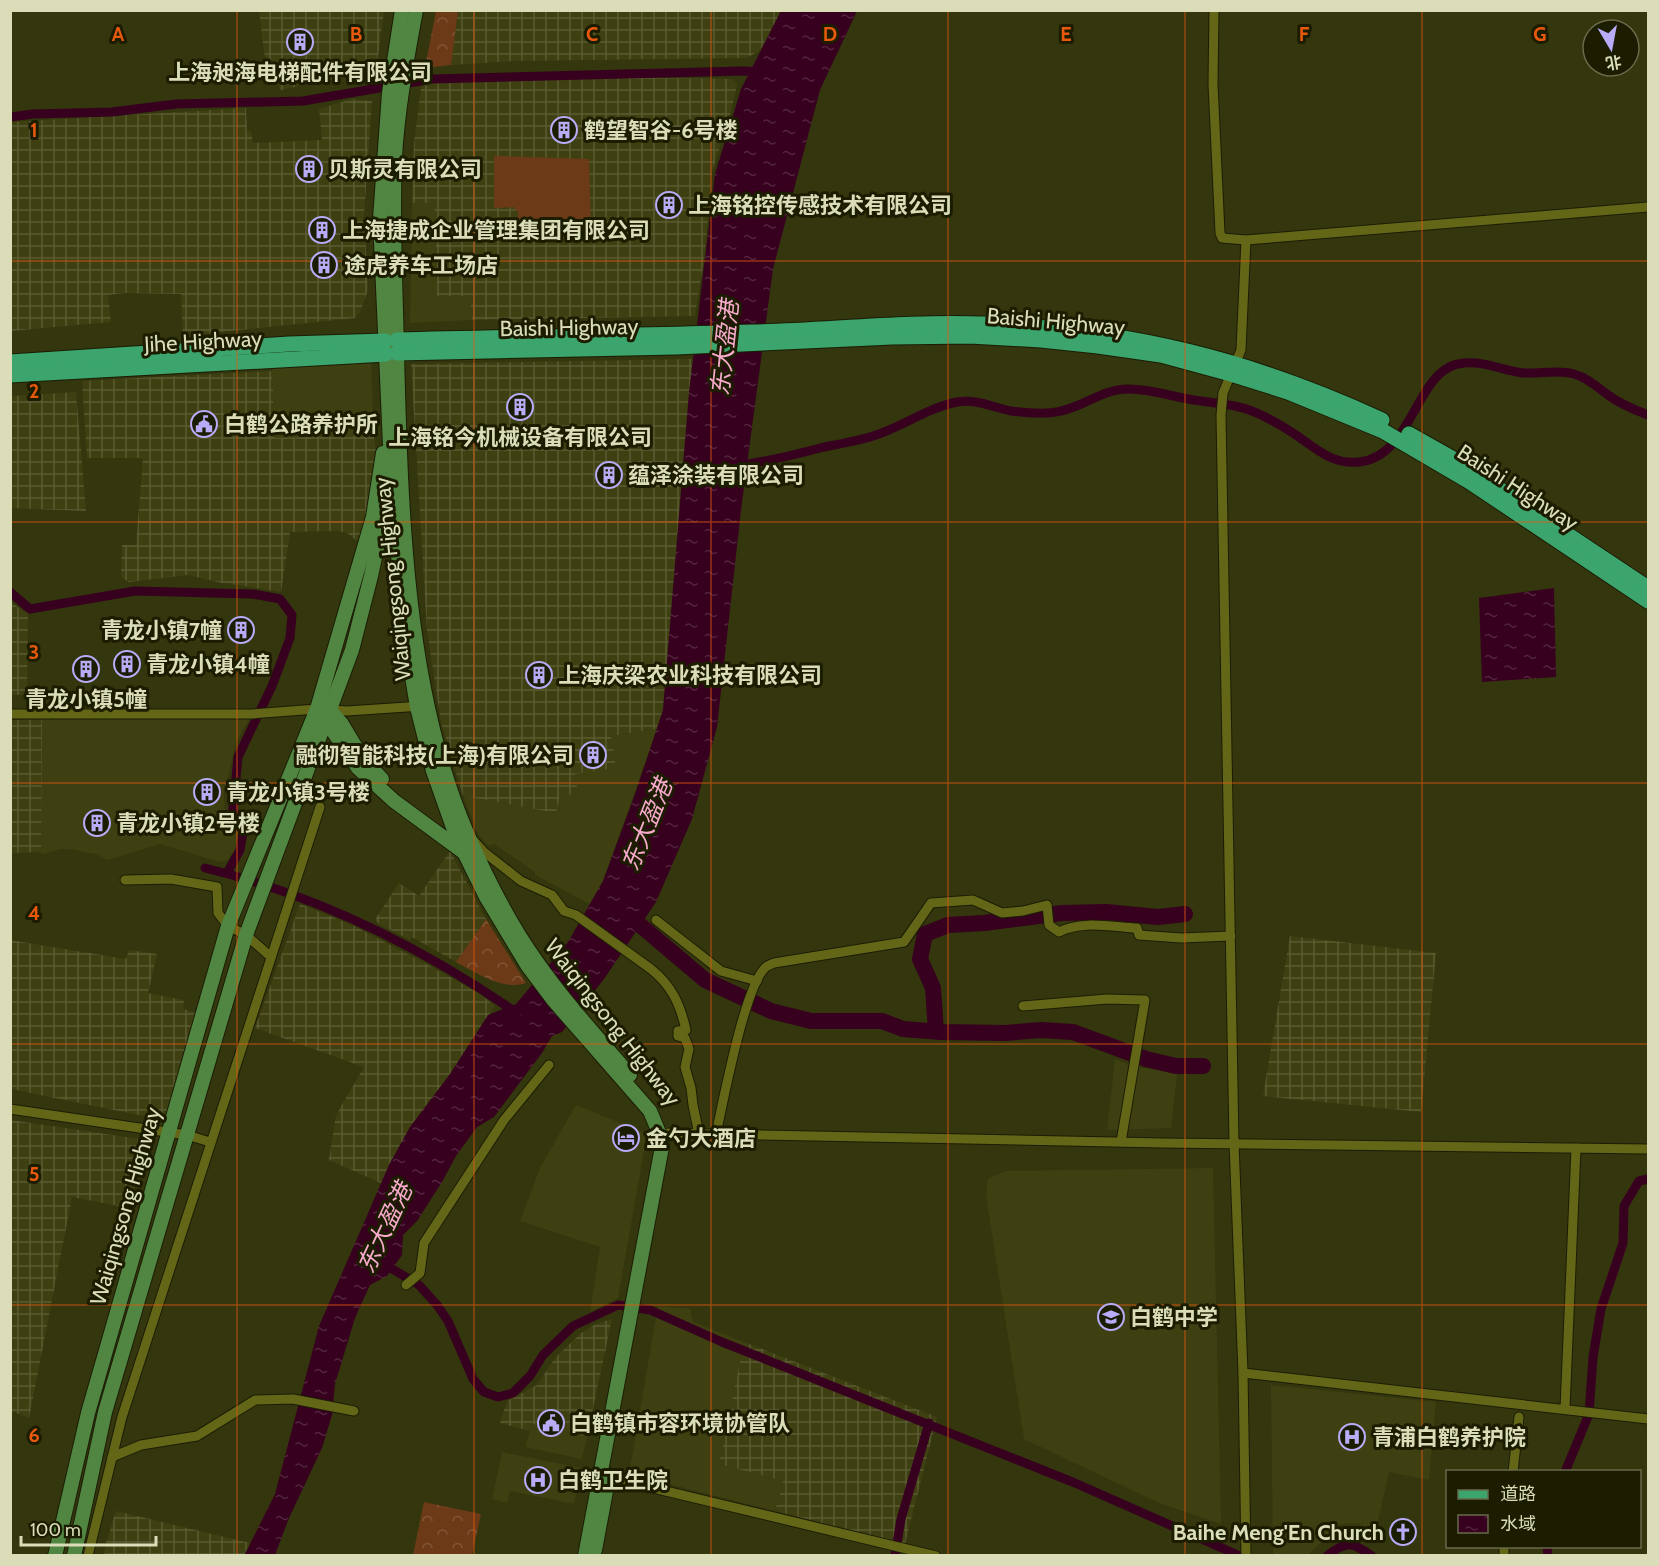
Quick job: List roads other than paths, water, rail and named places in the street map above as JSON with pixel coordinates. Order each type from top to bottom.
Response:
[{"type":"main road","name":"Waiqingsong Highway","points":[[55,1556],[88,1413],[228,926],[255,857],[325,714],[352,650],[384,519],[391,475],[393,423],[391,347],[380,219],[401,58],[402,10]]},
{"type":"main road","name":"Waiqingsong Highway","points":[[401,58],[416,10]]},
{"type":"main road","name":"Baishi Highway","points":[[391,347],[676,341],[982,324],[1046,327],[1108,334],[1338,400],[1535,512],[1648,588]]},
{"type":"main road","name":"Jihe Highway","points":[[10,362],[289,344],[391,347]]},
{"type":"main road","name":"Jihe Highway","points":[[10,375],[391,347]]},
{"type":"main road","name":"Waiqingsong Highway","points":[[393,423],[422,706]]},
{"type":"main road","name":"Waiqingsong Highway","points":[[74,1556],[105,1412],[246,935],[325,714],[373,517],[393,423]]},
{"type":"main road","name":"Baishi Highway","points":[[1419,445],[1470,482],[1648,601]]},
{"type":"main road","name":"Waiqingsong Highway","points":[[391,475],[406,640],[422,706],[433,771],[470,852],[486,897],[531,963],[586,1032],[657,1106],[670,1161],[637,1308],[604,1477],[585,1556]]},
{"type":"main road","points":[[325,714],[342,724],[363,759],[392,791],[462,835]]},
{"type":"main road","points":[[325,714],[358,768],[394,801],[470,852]]},
{"type":"main road","name":"Waiqingsong Highway","points":[[594,1556],[604,1477]]},
{"type":"street","points":[[1214,10],[1213,84],[1222,238],[1246,240],[1648,207]]},
{"type":"street","points":[[1246,240],[1241,350],[1223,393],[1221,415],[1234,1143],[1243,1373],[1246,1556]]},
{"type":"street","points":[[10,714],[325,714],[422,706]]},
{"type":"street","points":[[88,1556],[122,1417],[320,807]]},
{"type":"street","points":[[462,835],[514,875],[552,895],[564,911],[576,915],[663,979],[673,992],[680,1007],[686,1030],[677,1033],[678,1036],[685,1038],[689,1049],[685,1067],[692,1088],[699,1134]]},
{"type":"street","points":[[124,880],[171,879],[217,887],[218,913],[228,926],[246,935],[271,957]]},
{"type":"street","points":[[716,1134],[739,1032],[746,1011],[755,986],[765,968],[774,963],[904,942],[932,903],[973,900],[1002,913],[1047,905],[1049,925],[1059,932],[1069,926],[1126,927],[1137,928],[1139,935],[1153,938],[1231,936]]},
{"type":"street","points":[[656,920],[721,971],[755,986]]},
{"type":"street","points":[[1023,1006],[1107,999],[1145,1000],[1121,1142]]},
{"type":"street","points":[[406,1286],[420,1273],[424,1243],[504,1120],[549,1065]]},
{"type":"street","points":[[10,1109],[187,1135],[210,1142]]},
{"type":"street","points":[[665,1134],[1648,1149]]},
{"type":"street","points":[[1567,1409],[1576,1148]]},
{"type":"street","points":[[1243,1373],[1648,1419]]},
{"type":"street","points":[[114,1452],[197,1436],[255,1400],[293,1399],[354,1411]]},
{"type":"street","points":[[1513,1470],[1519,1417]]},
{"type":"street","points":[[604,1477],[936,1556]]},
{"type":"water","name":"东大盈港","points":[[781,11],[857,11],[820,90],[773,269],[741,510],[717,727],[692,819],[656,902],[604,979],[562,1032],[552,1036],[494,1117],[477,1127],[456,1156],[417,1221],[403,1235],[402,1255],[387,1276],[370,1285],[355,1318],[335,1384],[332,1415],[322,1448],[289,1518],[275,1555],[244,1556],[275,1494],[319,1326],[389,1165],[410,1127],[450,1074],[488,1015],[516,1004],[568,942],[603,881],[635,794],[663,710],[689,392],[715,174],[741,89]]},
{"type":"water","points":[[1554,588],[1556,677],[1482,682],[1479,598]]},
{"type":"waterway","points":[[10,117],[33,114],[112,112],[176,104],[303,101],[432,79],[760,72]]},
{"type":"waterway","points":[[735,466],[867,438],[957,402],[978,402],[1017,412],[1049,413],[1070,409],[1110,392],[1128,389],[1245,408],[1275,422],[1325,455],[1341,461],[1359,462],[1378,456],[1392,444],[1435,379],[1448,368],[1464,363],[1479,363],[1524,373],[1574,374],[1588,380],[1617,401],[1648,415]]},
{"type":"waterway","points":[[10,592],[30,609],[135,591],[253,594],[280,599],[292,615],[290,638],[272,686],[238,757],[233,809],[243,832],[240,850],[227,873]]},
{"type":"waterway","points":[[205,868],[287,893],[367,926],[444,967],[517,1013]]},
{"type":"waterway","points":[[936,1031],[933,988],[920,959],[925,934],[948,925],[1062,913],[1106,912],[1158,917],[1185,914]]},
{"type":"waterway","points":[[640,925],[705,980],[771,1011],[811,1021],[882,1021],[903,1029],[941,1032],[1005,1033],[1041,1030],[1073,1032],[1146,1059],[1176,1066],[1203,1066]]},
{"type":"waterway","points":[[1566,1470],[1589,1414],[1593,1357],[1601,1309],[1623,1243],[1624,1206],[1639,1181],[1648,1179]]},
{"type":"waterway","name":"东大盈港","points":[[384,1264],[419,1285],[437,1305],[448,1321],[473,1379],[484,1392],[498,1397],[513,1393],[530,1376],[543,1355],[573,1326],[618,1305],[650,1310],[722,1342],[1075,1483],[1240,1556]]},
{"type":"waterway","points":[[895,1556],[901,1519],[929,1423]]},
{"type":"waterway","points":[[1327,1556],[1345,1545],[1360,1548],[1372,1556]]},
{"type":"waterway","points":[[1547,1548],[1548,1556]]},
{"type":"place","name":"上海昶海电梯配件有限公司","points":[[300,42]]},
{"type":"place","name":"鹤望智谷-6号楼","points":[[564,130]]},
{"type":"place","name":"贝斯灵有限公司","points":[[309,169]]},
{"type":"place","name":"上海铭控传感技术有限公司","points":[[669,205]]},
{"type":"place","name":"上海捷成企业管理集团有限公司","points":[[322,230]]},
{"type":"place","name":"途虎养车工场店","points":[[324,265]]},
{"type":"place","name":"上海铭今机械设备有限公司","points":[[520,407]]},
{"type":"place","name":"白鹤公路养护所","points":[[204,424]]},
{"type":"place","name":"蕴泽涂装有限公司","points":[[609,475]]},
{"type":"place","name":"青龙小镇7幢","points":[[241,630]]},
{"type":"place","name":"青龙小镇4幢","points":[[127,664]]},
{"type":"place","name":"青龙小镇5幢","points":[[86,669]]},
{"type":"place","name":"上海庆梁农业科技有限公司","points":[[539,675]]},
{"type":"place","name":"融彻智能科技(上海)有限公司","points":[[593,755]]},
{"type":"place","name":"青龙小镇3号楼","points":[[207,792]]},
{"type":"place","name":"青龙小镇2号楼","points":[[97,823]]},
{"type":"place","name":"金勺大酒店","points":[[626,1138]]},
{"type":"place","name":"白鹤中学","points":[[1111,1317]]},
{"type":"place","name":"白鹤镇市容环境协管队","points":[[551,1423]]},
{"type":"place","name":"青浦白鹤养护院","points":[[1352,1437]]},
{"type":"place","name":"白鹤卫生院","points":[[538,1480]]},
{"type":"place","name":"Baihe Meng'En Church","points":[[1403,1532]]}]
